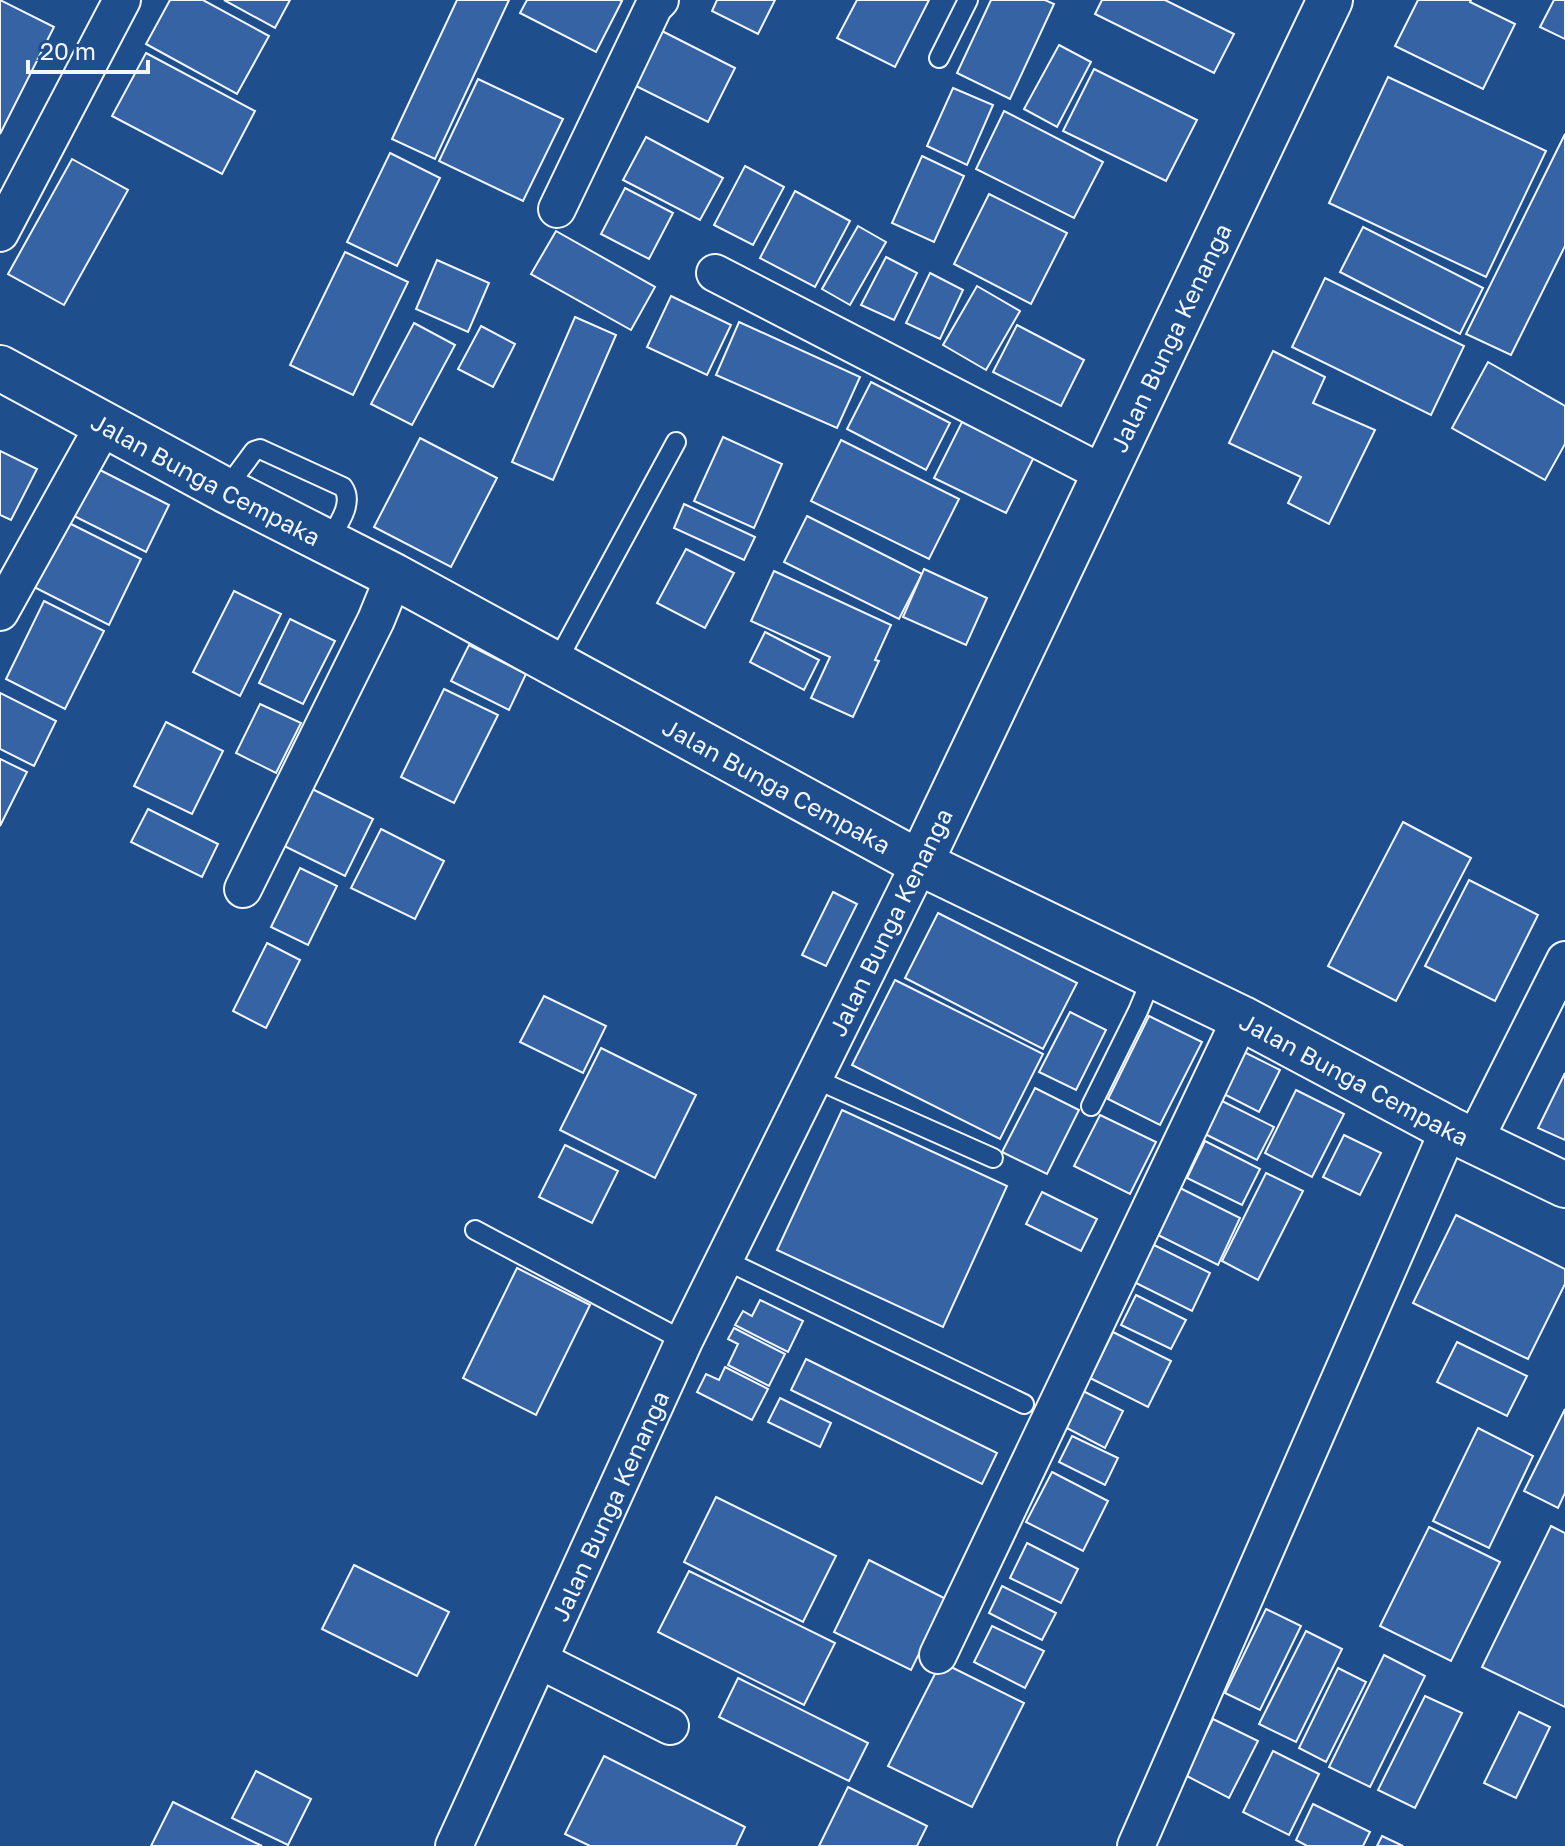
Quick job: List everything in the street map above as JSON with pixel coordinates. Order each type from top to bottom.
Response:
[{"type":"street","points":[[0,233],[122,0]]},
{"type":"street","points":[[557,209],[654,6],[660,0]]},
{"type":"street","name":"Jalan Bunga Kenanga","points":[[454,1846],[684,1341],[920,863],[1330,0]]},
{"type":"street","points":[[715,273],[1104,474]]},
{"type":"street","name":"Jalan Bunga Cempaka","points":[[0,368],[225,490],[394,576],[920,863],[1241,1018],[1461,1135],[1565,1185]]},
{"type":"street","points":[[0,612],[104,425]]},
{"type":"street","points":[[243,889],[376,620],[394,576]]},
{"type":"street","points":[[1136,1846],[1461,1135],[1565,960]]},
{"type":"street","points":[[938,1655],[1241,1018]]},
{"type":"street","points":[[539,1660],[670,1726]]},
{"type":"lane","points":[[939,58],[968,0]]},
{"type":"lane","points":[[555,665],[676,442]]},
{"type":"lane","points":[[225,490],[254,451],[260,449],[343,487],[348,494],[348,502],[327,543]]},
{"type":"lane","points":[[1091,1106],[1153,975]]},
{"type":"lane","points":[[813,1078],[993,1158]]},
{"type":"lane","points":[[475,1230],[684,1341]]},
{"type":"lane","points":[[723,1259],[1024,1404]]},
{"type":"building","points":[[0,0],[54,27],[0,134]]},
{"type":"building","points":[[170,0],[203,0],[269,36],[237,94],[146,44]]},
{"type":"building","points":[[224,0],[290,0],[275,28]]},
{"type":"building","points":[[457,0],[509,0],[435,159],[392,139]]},
{"type":"building","points":[[527,0],[622,1],[596,52],[520,13]]},
{"type":"building","points":[[717,0],[775,0],[758,34],[712,11]]},
{"type":"building","points":[[857,0],[929,0],[895,67],[837,38]]},
{"type":"building","points":[[991,0],[1045,0],[1054,4],[1010,99],[957,73]]},
{"type":"building","points":[[1102,0],[1165,0],[1234,34],[1214,73],[1095,14]]},
{"type":"building","points":[[1418,0],[1471,0],[1515,24],[1483,89],[1395,46]]},
{"type":"building","points":[[1554,0],[1565,0],[1565,39],[1540,27]]},
{"type":"building","points":[[660,30],[735,68],[708,122],[632,84]]},
{"type":"building","points":[[1059,45],[1091,62],[1057,127],[1024,109]]},
{"type":"building","points":[[146,53],[255,111],[222,174],[112,116]]},
{"type":"building","points":[[1094,69],[1197,120],[1166,181],[1063,131]]},
{"type":"building","points":[[1388,77],[1546,151],[1486,277],[1329,203]]},
{"type":"building","points":[[478,79],[563,119],[523,201],[439,161]]},
{"type":"building","points":[[953,88],[993,105],[967,165],[927,146]]},
{"type":"building","points":[[1004,111],[1103,162],[1074,218],[976,169]]},
{"type":"building","points":[[1565,134],[1565,246],[1511,355],[1466,334]]},
{"type":"building","points":[[646,137],[723,178],[700,220],[623,180]]},
{"type":"building","points":[[390,153],[440,178],[397,266],[347,242]]},
{"type":"building","points":[[922,156],[964,176],[934,242],[892,223]]},
{"type":"building","points":[[72,159],[128,190],[64,305],[8,274]]},
{"type":"building","points":[[745,166],[784,187],[753,245],[714,225]]},
{"type":"building","points":[[625,188],[673,213],[649,259],[601,234]]},
{"type":"building","points":[[795,191],[850,221],[815,287],[760,258]]},
{"type":"building","points":[[989,194],[1067,233],[1031,304],[954,264]]},
{"type":"building","points":[[858,226],[886,242],[850,305],[822,289]]},
{"type":"building","points":[[1363,227],[1483,288],[1460,334],[1340,272]]},
{"type":"building","points":[[556,231],[655,287],[631,330],[531,274]]},
{"type":"building","points":[[345,252],[408,282],[353,395],[290,365]]},
{"type":"building","points":[[886,257],[917,273],[894,320],[861,305]]},
{"type":"building","points":[[437,260],[489,283],[468,332],[416,309]]},
{"type":"building","points":[[930,273],[963,290],[940,339],[906,323]]},
{"type":"building","points":[[1325,278],[1464,346],[1431,415],[1292,347]]},
{"type":"building","points":[[977,286],[1020,311],[986,370],[943,345]]},
{"type":"building","points":[[671,296],[731,325],[707,375],[647,347]]},
{"type":"building","points":[[575,317],[616,335],[553,480],[512,462]]},
{"type":"building","points":[[739,322],[860,377],[837,428],[716,375]]},
{"type":"building","points":[[414,323],[455,345],[412,425],[371,404]]},
{"type":"building","points":[[1017,325],[1084,360],[1061,406],[993,372]]},
{"type":"building","points":[[481,326],[515,344],[493,387],[458,369]]},
{"type":"building","points":[[1273,351],[1325,377],[1313,403],[1375,430],[1329,524],[1288,503],[1301,477],[1229,443]]},
{"type":"building","points":[[1488,362],[1565,406],[1565,444],[1545,480],[1452,428]]},
{"type":"building","points":[[871,382],[950,423],[926,470],[847,429]]},
{"type":"building","points":[[962,422],[1034,457],[1006,513],[934,478]]},
{"type":"building","points":[[723,437],[782,464],[754,528],[694,501]]},
{"type":"building","points":[[420,438],[497,478],[451,567],[374,527]]},
{"type":"building","points":[[841,440],[959,499],[929,559],[811,501]]},
{"type":"building","points":[[0,451],[37,469],[11,520],[0,515]]},
{"type":"building","points":[[98,469],[169,505],[146,552],[74,516]]},
{"type":"building","points":[[684,504],[755,537],[744,560],[674,528]]},
{"type":"building","points":[[807,516],[922,574],[899,619],[784,562]]},
{"type":"building","points":[[63,520],[141,559],[109,625],[30,585]]},
{"type":"building","points":[[686,549],[734,573],[705,628],[657,603]]},
{"type":"building","points":[[924,569],[987,598],[966,645],[903,617]]},
{"type":"building","points":[[774,571],[891,625],[875,660],[879,661],[853,717],[811,698],[830,657],[751,621]]},
{"type":"building","points":[[234,591],[281,614],[240,696],[193,672]]},
{"type":"building","points":[[44,601],[104,631],[65,709],[6,679]]},
{"type":"building","points":[[290,619],[335,641],[303,704],[259,683]]},
{"type":"building","points":[[765,632],[819,660],[804,690],[750,662]]},
{"type":"building","points":[[469,645],[526,674],[509,710],[451,681]]},
{"type":"building","points":[[444,689],[498,715],[454,803],[401,777]]},
{"type":"building","points":[[0,693],[56,721],[34,766],[0,749]]},
{"type":"building","points":[[260,704],[301,723],[276,773],[236,753]]},
{"type":"building","points":[[166,722],[223,751],[192,814],[134,786]]},
{"type":"building","points":[[0,759],[27,772],[0,826]]},
{"type":"building","points":[[296,781],[373,819],[345,876],[268,838]]},
{"type":"building","points":[[148,809],[218,844],[202,877],[131,842]]},
{"type":"building","points":[[1403,822],[1471,858],[1396,1001],[1328,966]]},
{"type":"building","points":[[381,829],[444,861],[415,919],[351,888]]},
{"type":"building","points":[[300,868],[337,886],[308,945],[271,927]]},
{"type":"building","points":[[1469,880],[1538,915],[1495,1001],[1425,966]]},
{"type":"building","points":[[833,892],[857,904],[826,966],[802,955]]},
{"type":"building","points":[[938,913],[1077,983],[1043,1049],[905,978]]},
{"type":"building","points":[[267,943],[300,960],[266,1028],[233,1011]]},
{"type":"building","points":[[895,980],[1043,1054],[1000,1139],[852,1065]]},
{"type":"building","points":[[544,996],[606,1026],[583,1073],[520,1042]]},
{"type":"building","points":[[1070,1012],[1106,1030],[1076,1090],[1039,1072]]},
{"type":"building","points":[[1149,1016],[1202,1042],[1160,1125],[1108,1099]]},
{"type":"building","points":[[601,1048],[696,1095],[655,1178],[560,1130]]},
{"type":"building","points":[[1238,1049],[1280,1070],[1259,1112],[1218,1091]]},
{"type":"building","points":[[1565,1073],[1565,1140],[1538,1128]]},
{"type":"building","points":[[1035,1088],[1079,1110],[1047,1174],[1002,1152]]},
{"type":"building","points":[[1296,1090],[1344,1114],[1312,1177],[1265,1153]]},
{"type":"building","points":[[1220,1100],[1274,1127],[1257,1160],[1203,1133]]},
{"type":"building","points":[[842,1110],[1007,1186],[943,1327],[777,1250]]},
{"type":"building","points":[[1100,1115],[1156,1142],[1130,1194],[1074,1166]]},
{"type":"building","points":[[1344,1135],[1381,1153],[1360,1195],[1323,1177]]},
{"type":"building","points":[[1205,1141],[1260,1169],[1242,1205],[1187,1178]]},
{"type":"building","points":[[565,1145],[618,1171],[592,1223],[539,1197]]},
{"type":"building","points":[[1266,1173],[1303,1191],[1258,1280],[1222,1261]]},
{"type":"building","points":[[1180,1188],[1240,1218],[1218,1265],[1158,1235]]},
{"type":"building","points":[[1042,1192],[1097,1219],[1081,1251],[1026,1224]]},
{"type":"building","points":[[1456,1215],[1565,1269],[1565,1284],[1528,1359],[1413,1303]]},
{"type":"building","points":[[1152,1244],[1210,1273],[1192,1311],[1134,1282]]},
{"type":"building","points":[[517,1268],[590,1305],[536,1415],[463,1378]]},
{"type":"building","points":[[1136,1295],[1186,1320],[1171,1349],[1121,1325]]},
{"type":"building","points":[[760,1300],[803,1321],[788,1352],[735,1325],[743,1311],[752,1316]]},
{"type":"building","points":[[734,1328],[785,1354],[769,1386],[728,1365],[738,1344],[728,1339]]},
{"type":"building","points":[[1113,1332],[1171,1361],[1148,1407],[1090,1378]]},
{"type":"building","points":[[1457,1342],[1527,1376],[1507,1416],[1437,1382]]},
{"type":"building","points":[[806,1359],[997,1453],[982,1484],[791,1390]]},
{"type":"building","points":[[725,1367],[768,1389],[752,1420],[697,1392],[706,1374],[719,1380]]},
{"type":"building","points":[[1079,1389],[1123,1411],[1105,1448],[1061,1425]]},
{"type":"building","points":[[780,1398],[831,1423],[820,1447],[768,1422]]},
{"type":"building","points":[[1565,1409],[1565,1493],[1558,1508],[1524,1491]]},
{"type":"building","points":[[1478,1428],[1533,1456],[1489,1548],[1433,1521]]},
{"type":"building","points":[[1072,1436],[1118,1458],[1105,1485],[1059,1462]]},
{"type":"building","points":[[1052,1472],[1108,1501],[1083,1551],[1026,1522]]},
{"type":"building","points":[[716,1497],[836,1556],[803,1622],[684,1562]]},
{"type":"building","points":[[1551,1526],[1565,1533],[1565,1707],[1482,1667]]},
{"type":"building","points":[[1429,1527],[1500,1562],[1451,1661],[1380,1626]]},
{"type":"building","points":[[1027,1543],[1078,1569],[1061,1603],[1010,1578]]},
{"type":"building","points":[[869,1560],[946,1599],[911,1670],[834,1632]]},
{"type":"building","points":[[354,1565],[449,1612],[417,1676],[322,1629]]},
{"type":"building","points":[[689,1571],[835,1643],[804,1705],[658,1632]]},
{"type":"building","points":[[1002,1586],[1056,1613],[1042,1640],[989,1613]]},
{"type":"building","points":[[1266,1609],[1301,1626],[1260,1710],[1225,1693]]},
{"type":"building","points":[[992,1626],[1044,1651],[1025,1688],[974,1662]]},
{"type":"building","points":[[1306,1631],[1342,1649],[1296,1742],[1259,1724]]},
{"type":"building","points":[[1384,1655],[1425,1676],[1370,1787],[1329,1767]]},
{"type":"building","points":[[941,1662],[1024,1703],[972,1807],[888,1766]]},
{"type":"building","points":[[1338,1668],[1366,1682],[1326,1762],[1299,1748]]},
{"type":"building","points":[[738,1678],[868,1743],[849,1781],[719,1717]]},
{"type":"building","points":[[1425,1696],[1462,1713],[1415,1808],[1378,1790]]},
{"type":"building","points":[[1519,1712],[1550,1727],[1516,1798],[1484,1783]]},
{"type":"building","points":[[1213,1719],[1258,1741],[1229,1798],[1185,1775]]},
{"type":"building","points":[[1273,1751],[1319,1774],[1289,1835],[1243,1812]]},
{"type":"building","points":[[604,1756],[745,1827],[736,1846],[590,1846],[565,1834]]},
{"type":"building","points":[[256,1771],[311,1799],[288,1845],[232,1818]]},
{"type":"building","points":[[848,1787],[927,1826],[917,1846],[819,1846]]},
{"type":"building","points":[[173,1802],[262,1846],[151,1846]]},
{"type":"building","points":[[1313,1804],[1370,1832],[1363,1846],[1307,1846],[1296,1840]]},
{"type":"building","points":[[1382,1836],[1403,1846],[1377,1846]]}]
